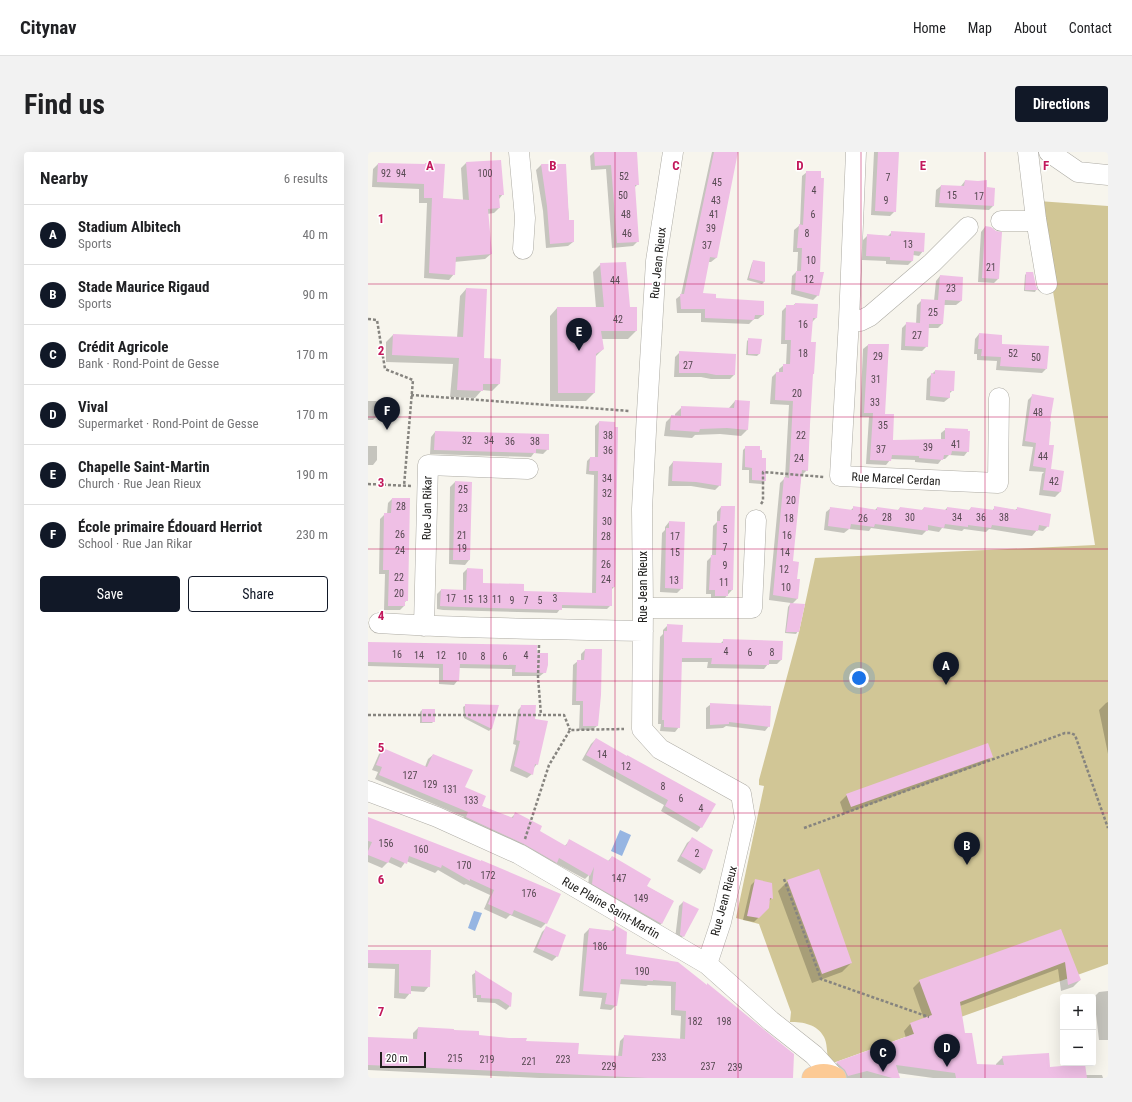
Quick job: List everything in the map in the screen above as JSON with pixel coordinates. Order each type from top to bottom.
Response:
[{"type":"main road","points":[[812,1078],[823,1075],[835,1078]]},
{"type":"street","points":[[519,152],[525,218],[523,249]]},
{"type":"street","name":"Rue Jean Rieux","points":[[673,152],[656,261],[647,412],[642,509],[644,608],[642,729],[660,749],[741,794],[745,818],[721,922],[707,964]]},
{"type":"street","name":"Rue Marcel Cerdan","points":[[856,152],[849,320],[840,476],[998,483],[999,398]]},
{"type":"street","points":[[1028,152],[1036,219],[1047,284]]},
{"type":"street","points":[[1049,152],[1078,172],[1108,175]]},
{"type":"street","points":[[1001,221],[1026,222],[1036,219]]},
{"type":"street","points":[[849,320],[860,321],[870,316],[932,263],[968,227]]},
{"type":"street","name":"Rue Jan Rikar","points":[[424,626],[428,465],[528,468]]},
{"type":"street","points":[[644,608],[752,608],[756,520]]},
{"type":"street","points":[[379,623],[539,630],[643,631]]},
{"type":"street","name":"Rue Plaine Saint-Martin","points":[[368,791],[437,817],[519,854],[707,964],[771,1021],[797,1041],[806,1060],[812,1078]]},
{"type":"street","points":[[797,1041],[814,1055],[835,1078]]},
{"type":"path","points":[[368,319],[377,320],[385,369],[413,380],[404,486]]},
{"type":"path","points":[[411,395],[647,412]]},
{"type":"path","points":[[756,520],[763,501],[763,472],[820,478],[840,476]]},
{"type":"path","points":[[368,484],[428,486]]},
{"type":"path","points":[[539,630],[538,677],[541,715]]},
{"type":"path","points":[[368,715],[564,715],[570,730]]},
{"type":"path","points":[[570,730],[642,729]]},
{"type":"path","points":[[519,854],[549,765],[570,730]]},
{"type":"path","points":[[804,828],[1065,733],[1075,735],[1108,828]]},
{"type":"path","points":[[784,879],[821,979],[929,1017]]},
{"type":"shaded area","points":[[1038,201],[1108,206],[1108,964],[833,1063],[828,1059],[825,1039],[818,1029],[805,1023],[790,1022],[791,1012],[759,924],[736,918],[764,786],[759,785],[759,780],[799,632],[815,558],[1095,545]]},
{"type":"water","points":[[620,830],[631,835],[622,856],[611,851]]},
{"type":"water","points":[[474,911],[482,913],[475,931],[468,928]]},
{"type":"building","points":[[594,152],[637,152],[639,185],[635,185],[639,242],[617,243],[611,165],[595,166]]},
{"type":"building","points":[[714,152],[738,152],[717,258],[710,257],[703,293],[716,294],[716,298],[764,301],[764,315],[755,315],[754,320],[705,318],[705,309],[681,309],[680,294],[684,294]]},
{"type":"building","points":[[878,152],[899,152],[896,212],[875,211]]},
{"type":"building","points":[[501,160],[504,195],[499,195],[500,208],[488,209],[492,254],[456,257],[455,275],[429,273],[432,198],[424,198],[424,184],[377,182],[378,163],[445,164],[443,198],[469,200],[466,162]]},
{"type":"building","points":[[541,164],[566,164],[569,220],[574,220],[574,242],[550,244],[547,206]]},
{"type":"building","points":[[806,171],[821,171],[821,178],[824,178],[820,272],[824,272],[819,296],[795,290],[796,271],[801,271],[802,248],[797,248],[799,224],[803,225]]},
{"type":"building","points":[[965,180],[987,180],[987,187],[995,188],[994,206],[939,203],[941,185],[964,186]]},
{"type":"building","points":[[985,226],[1002,232],[999,279],[982,278]]},
{"type":"building","points":[[891,231],[925,233],[924,252],[914,251],[913,261],[890,260],[890,257],[866,256],[867,234],[891,236]]},
{"type":"building","points":[[753,260],[765,262],[765,282],[749,278]]},
{"type":"building","points":[[626,262],[630,307],[637,307],[637,331],[601,331],[604,349],[596,354],[595,393],[558,393],[557,307],[604,307],[600,263]]},
{"type":"building","points":[[1026,272],[1033,272],[1038,290],[1025,290]]},
{"type":"building","points":[[940,275],[963,277],[962,301],[945,300],[943,324],[929,324],[928,347],[905,346],[906,322],[920,323],[921,299],[938,300]]},
{"type":"building","points":[[466,288],[487,289],[484,358],[501,359],[500,384],[483,384],[483,391],[457,390],[459,358],[392,355],[393,334],[463,337]]},
{"type":"building","points":[[795,303],[818,304],[817,318],[813,318],[811,342],[816,342],[808,471],[802,470],[793,561],[799,562],[797,579],[800,579],[798,599],[773,595],[784,477],[789,478],[793,401],[775,400],[776,372],[783,372],[783,364],[790,364],[791,340],[785,340],[786,305],[795,305]]},
{"type":"building","points":[[979,333],[1002,335],[1002,344],[1049,346],[1047,369],[1000,366],[1001,357],[981,356],[982,349],[978,349]]},
{"type":"building","points":[[748,338],[762,339],[760,354],[748,354]]},
{"type":"building","points":[[868,344],[889,344],[885,414],[894,414],[893,440],[945,439],[945,428],[968,429],[968,431],[970,431],[969,452],[952,451],[951,455],[944,455],[943,460],[919,458],[919,456],[892,455],[891,461],[870,460],[873,413],[864,413]]},
{"type":"building","points":[[679,351],[736,354],[735,375],[679,373]]},
{"type":"building","points":[[935,370],[955,371],[954,391],[950,391],[950,398],[930,396],[931,373],[935,374]]},
{"type":"building","points":[[1032,394],[1054,398],[1050,421],[1049,445],[1054,445],[1051,469],[1033,466],[1036,443],[1025,441]]},
{"type":"building","points":[[735,400],[750,401],[748,430],[727,428],[700,429],[699,432],[670,430],[671,415],[681,416],[681,406],[734,408]]},
{"type":"building","points":[[599,421],[615,422],[615,427],[618,427],[615,587],[612,587],[612,606],[562,605],[562,610],[440,606],[441,589],[466,590],[467,568],[483,569],[483,583],[524,584],[524,591],[596,593],[598,471],[589,471],[590,457],[598,457]]},
{"type":"building","points":[[435,431],[549,434],[549,450],[536,449],[536,453],[434,450]]},
{"type":"building","points":[[745,446],[760,446],[760,450],[762,450],[762,458],[766,458],[766,481],[752,480],[752,468],[745,467]]},
{"type":"building","points":[[673,461],[722,463],[721,486],[696,482],[672,481]]},
{"type":"building","points":[[1046,468],[1064,471],[1061,492],[1043,490]]},
{"type":"building","points":[[455,481],[472,482],[470,560],[453,560]]},
{"type":"building","points":[[392,498],[410,498],[408,601],[405,601],[405,606],[388,606],[389,570],[383,570],[384,513],[391,513]]},
{"type":"building","points":[[721,506],[735,506],[733,590],[728,590],[728,596],[715,596],[715,590],[709,590],[711,555],[716,555],[717,521],[720,521]]},
{"type":"building","points":[[853,506],[877,510],[877,507],[899,510],[900,507],[923,510],[924,507],[947,510],[947,507],[970,510],[971,507],[994,510],[994,506],[1017,510],[1017,507],[1051,514],[1049,527],[1039,525],[1038,531],[992,525],[991,528],[945,524],[944,528],[928,525],[928,531],[875,524],[874,527],[851,524],[850,529],[828,526],[830,507],[853,510]]},
{"type":"building","points":[[669,521],[685,522],[683,589],[665,588],[666,528],[669,528]]},
{"type":"building","points":[[790,603],[805,604],[799,632],[786,632]]},
{"type":"building","points":[[667,624],[683,625],[682,642],[723,643],[723,639],[783,641],[782,660],[769,660],[769,665],[711,664],[712,658],[682,658],[680,728],[664,727],[664,720],[662,720],[664,631],[667,631]]},
{"type":"building","points":[[368,642],[537,645],[537,653],[548,653],[548,665],[546,673],[515,672],[516,665],[460,664],[459,681],[443,680],[443,664],[368,662]]},
{"type":"building","points":[[585,649],[602,649],[601,695],[598,726],[583,726],[583,701],[576,701],[577,660],[584,660]]},
{"type":"building","points":[[710,703],[771,706],[770,727],[729,722],[729,724],[710,725]]},
{"type":"building","points":[[465,704],[499,705],[492,729],[465,716]]},
{"type":"building","points":[[521,705],[536,705],[535,719],[548,721],[538,765],[535,764],[533,775],[514,766],[520,741],[516,740]]},
{"type":"building","points":[[422,709],[435,709],[435,722],[422,722]]},
{"type":"building","points":[[596,738],[716,804],[702,828],[665,806],[668,800],[586,755]]},
{"type":"building","points":[[988,743],[993,757],[851,807],[846,794]]},
{"type":"building","points":[[383,748],[427,767],[433,754],[473,770],[465,787],[486,796],[482,806],[513,818],[515,812],[542,826],[540,831],[566,846],[569,839],[609,861],[612,856],[651,879],[647,886],[674,901],[662,924],[592,884],[594,867],[590,876],[559,858],[557,863],[524,844],[466,817],[468,812],[379,775],[382,767],[376,765]]},
{"type":"building","points":[[368,817],[481,860],[561,894],[547,924],[514,910],[512,915],[488,904],[494,890],[470,879],[470,881],[442,865],[441,868],[409,856],[407,864],[391,857],[388,863],[368,855],[372,842],[368,841]]},
{"type":"building","points":[[692,837],[713,850],[705,870],[681,856]]},
{"type":"building","points":[[819,869],[852,963],[822,974],[787,880]]},
{"type":"building","points":[[755,879],[772,883],[773,899],[770,898],[769,908],[759,918],[747,916]]},
{"type":"building","points":[[683,901],[699,909],[684,937],[680,935]]},
{"type":"building","points":[[615,925],[627,932],[626,954],[678,962],[707,985],[707,983],[794,1054],[793,1078],[648,1078],[368,1065],[368,1037],[417,1039],[418,1027],[479,1031],[479,1035],[527,1038],[526,1041],[579,1043],[578,1054],[622,1056],[624,1035],[685,1039],[686,1011],[675,1010],[676,982],[621,979],[617,1006],[605,1004],[607,993],[583,991],[589,928],[614,931]]},
{"type":"building","points":[[546,926],[566,935],[558,957],[537,948]]},
{"type":"building","points":[[1061,929],[1081,980],[1068,985],[1065,962],[960,1002],[965,1033],[972,1033],[977,1064],[1004,1065],[1002,1056],[1049,1053],[1050,1067],[1085,1066],[1087,1078],[956,1078],[955,1073],[896,1065],[900,1078],[892,1078],[867,1071],[848,1076],[845,1070],[836,1062],[914,1034],[910,1023],[932,1015],[919,980]]},
{"type":"building","points":[[368,950],[431,950],[430,987],[411,986],[411,994],[399,993],[399,964],[368,963]]},
{"type":"building","points":[[475,970],[512,993],[511,1007],[499,999],[481,998],[481,995],[476,995]]},
{"type":"place","name":"Chapelle Saint-Martin","points":[[579,351]]},
{"type":"place","name":"École primaire Édouard Herriot","points":[[387,430]]},
{"type":"place","name":"Stadium Albitech","points":[[946,685]]},
{"type":"place","name":"Stade Maurice Rigaud","points":[[967,865]]},
{"type":"place","name":"Vival","points":[[947,1067]]},
{"type":"place","name":"Crédit Agricole","points":[[883,1072]]}]
